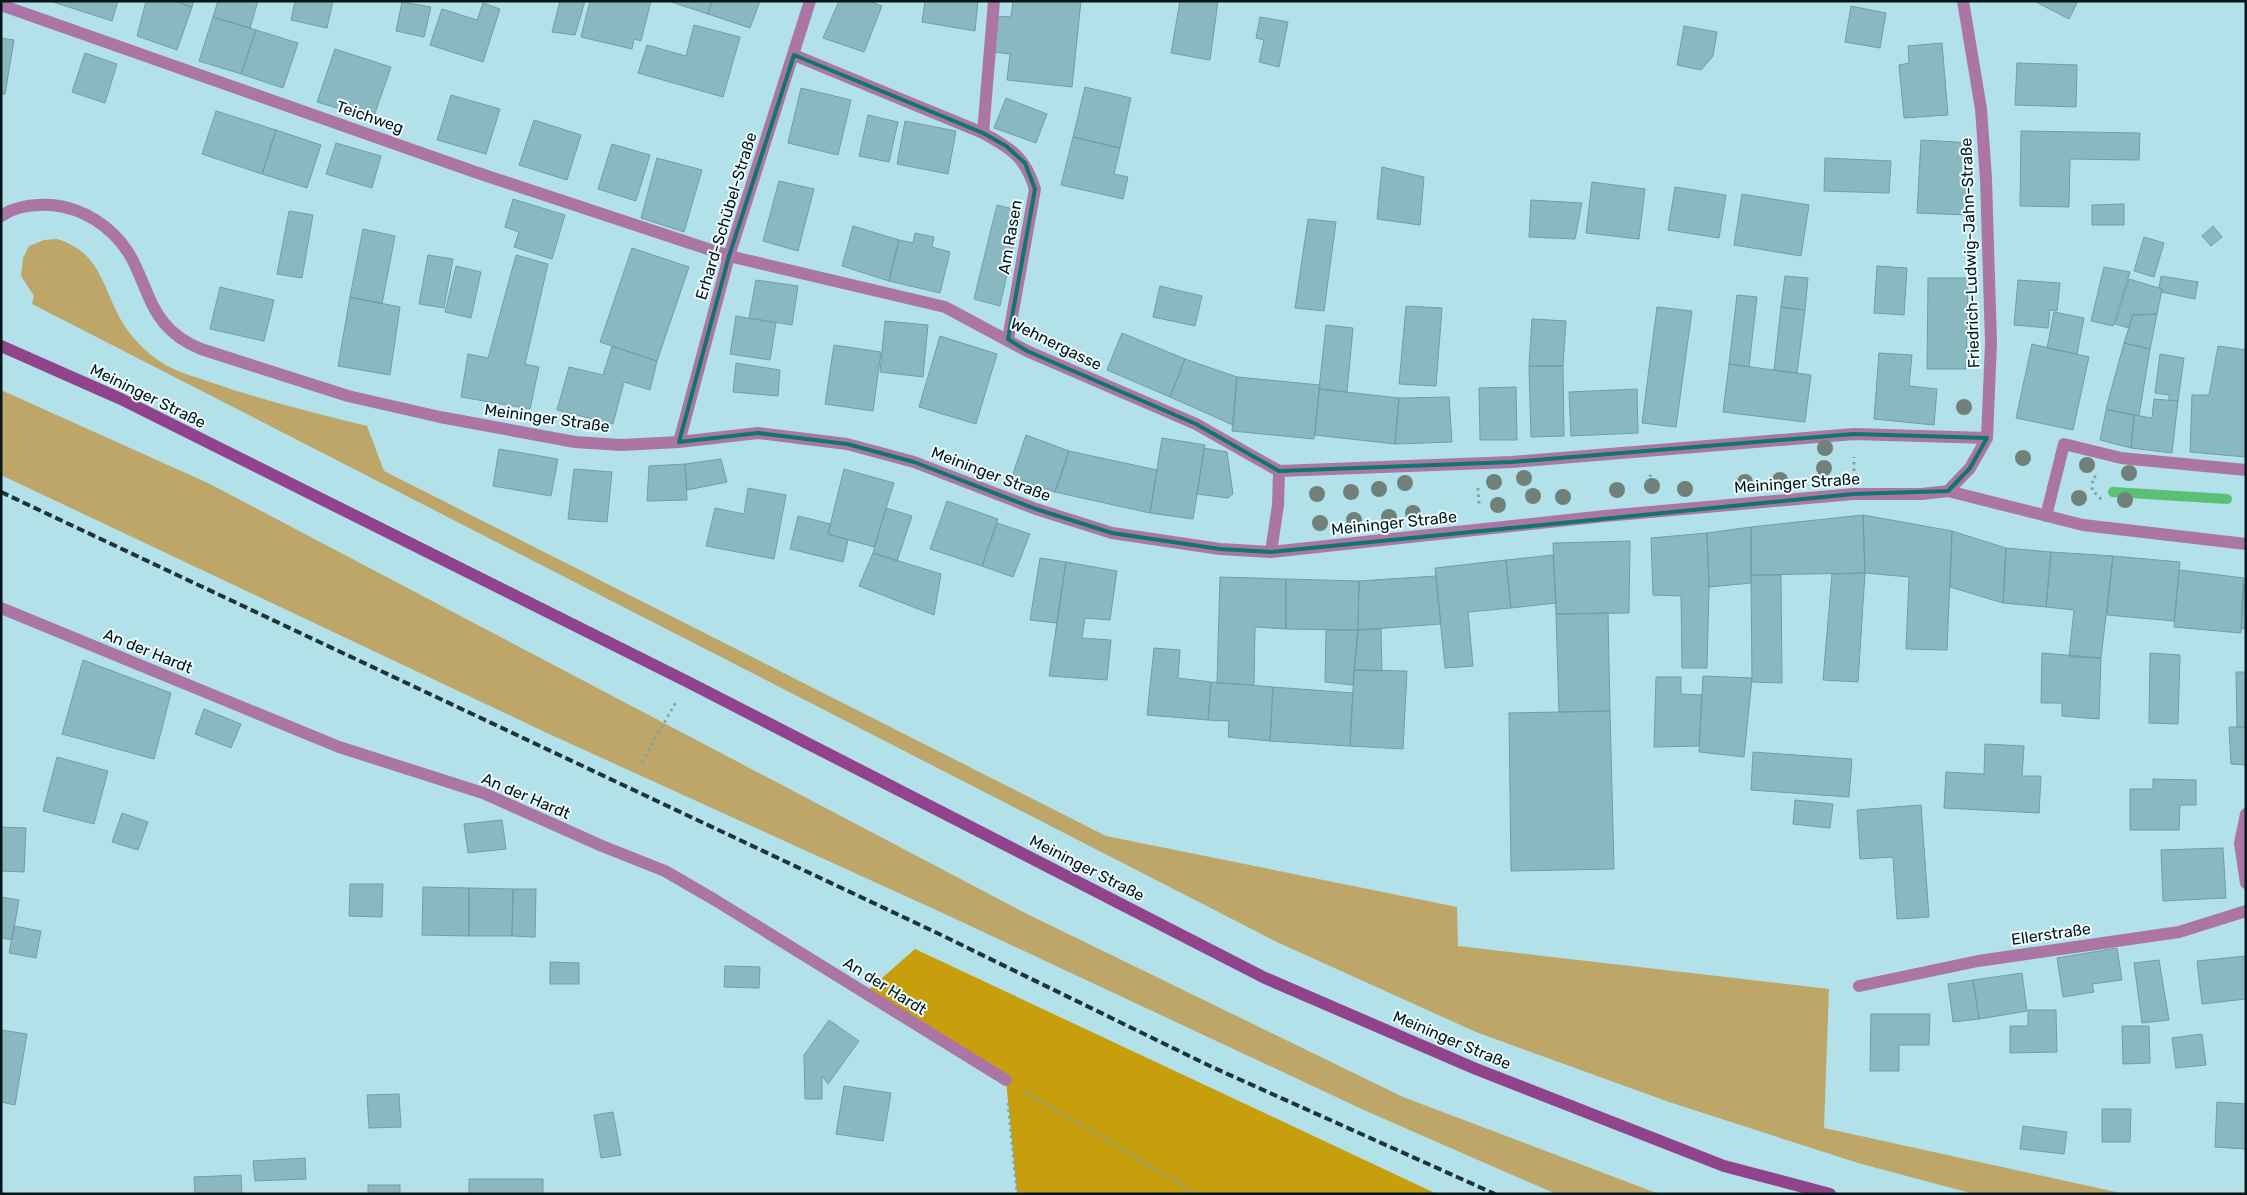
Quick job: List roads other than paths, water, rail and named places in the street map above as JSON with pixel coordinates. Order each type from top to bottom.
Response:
[{"type":"main road","name":"Meininger Straße","points":[[1,346],[121,399],[688,682],[1266,978],[1476,1069],[1724,1166],[1830,1194]]},
{"type":"street","name":"Erhard-Schübel-Straße","points":[[679,442],[729,256],[810,1]]},
{"type":"street","points":[[983,133],[994,1]]},
{"type":"street","name":"Friedrich-Ludwig-Jahn-Straße","points":[[1948,491],[1970,468],[1987,438],[1991,342],[1986,179],[1981,109],[1963,1]]},
{"type":"street","name":"Teichweg","points":[[1,5],[475,172],[729,256]]},
{"type":"street","name":"Am Rasen","points":[[794,55],[983,133],[1017,154],[1030,173],[1035,189],[1008,339]]},
{"type":"street","name":"Meininger Straße","points":[[1,216],[22,207],[45,204],[63,206],[92,218],[112,232],[128,252],[153,307],[165,325],[179,338],[200,350],[348,396],[495,428],[575,442],[621,445],[679,442],[758,433],[847,444],[914,462],[1036,509],[1112,533],[1212,548],[1271,552],[1636,514],[1853,494],[1922,494],[1948,491],[2046,516],[2113,530],[2246,544]]},
{"type":"street","name":"Wehnergasse","points":[[729,256],[945,307],[1008,339],[1027,351],[1196,424],[1279,471]]},
{"type":"street","points":[[1271,552],[1278,505],[1279,471],[1476,463],[1854,434],[1987,438]]},
{"type":"street","points":[[2046,516],[2064,444],[2121,458],[2246,470]]},
{"type":"street","name":"An der Hardt","points":[[1,608],[339,747],[483,793],[602,846],[665,871],[1006,1080]]},
{"type":"street","points":[[2246,814],[2240,843],[2246,883]]},
{"type":"street","name":"Ellerstraße","points":[[1859,986],[1978,961],[2179,932],[2246,911]]},
{"type":"waterway","points":[[2113,492],[2227,499]]},
{"type":"railway","points":[[1,492],[935,932],[1212,1067],[1495,1194]]}]
